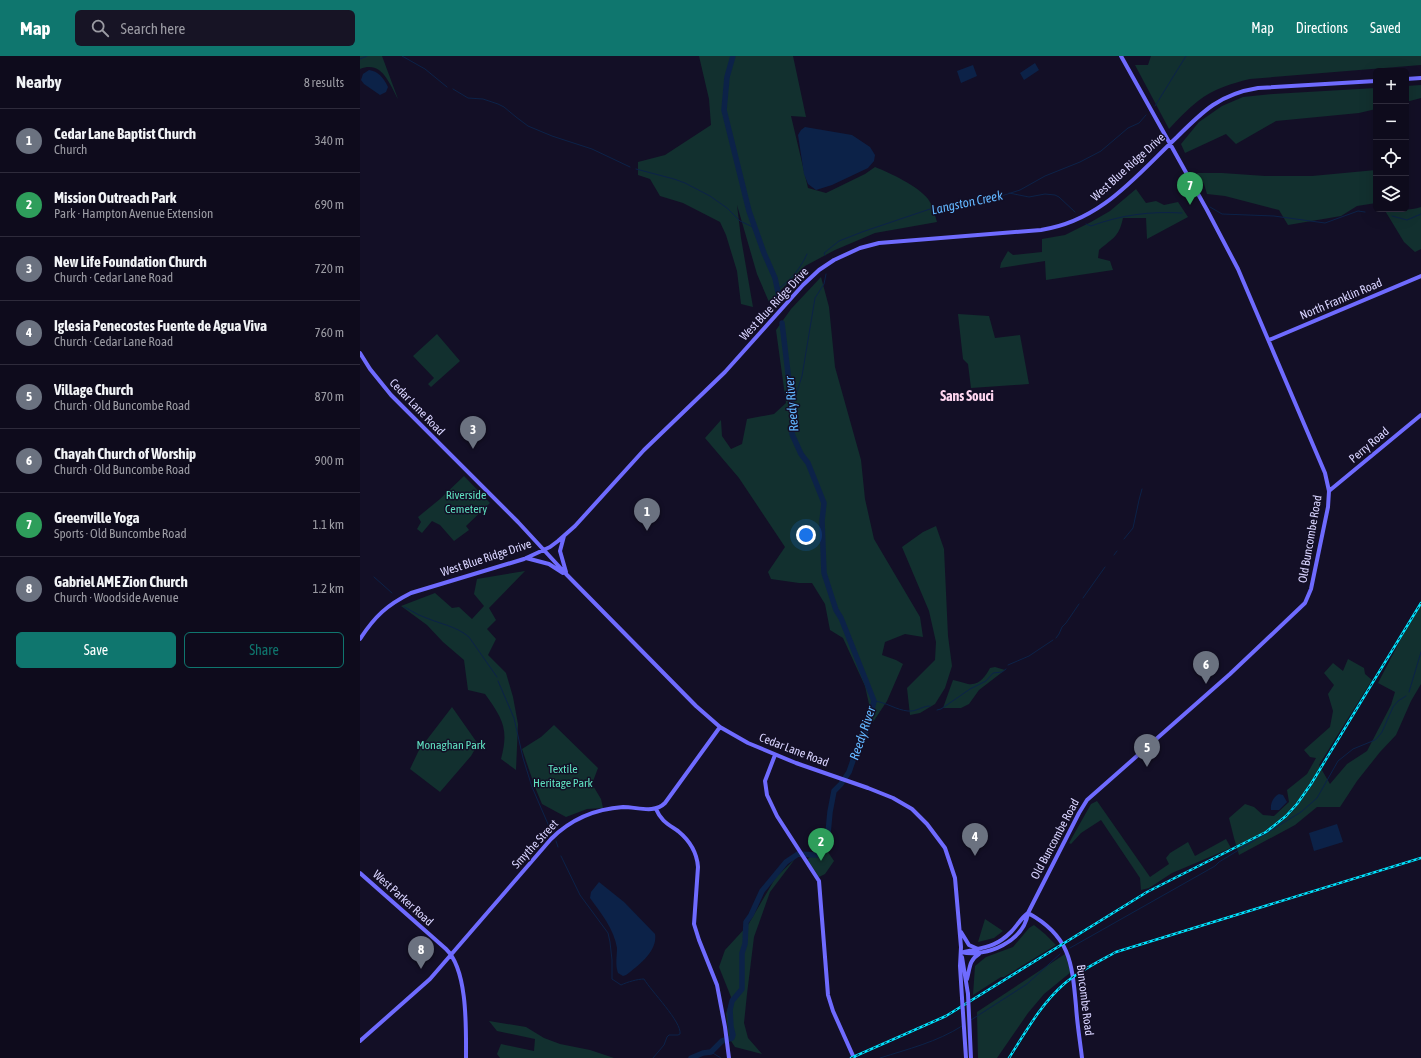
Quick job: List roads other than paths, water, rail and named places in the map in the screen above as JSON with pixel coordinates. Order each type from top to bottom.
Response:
[{"type":"street","name":"Old Buncombe Road","points":[[961,952],[969,954],[998,947],[1014,937],[1027,920],[1028,913],[1079,813],[1090,796],[1230,674],[1305,603],[1311,589],[1328,508],[1329,491],[1325,473],[1238,269],[1207,210],[1121,56]]},
{"type":"street","points":[[1409,79],[1421,78]]},
{"type":"street","name":"West Blue Ridge Drive","points":[[360,639],[379,613],[397,600],[411,593],[526,558],[552,545],[564,536],[644,450],[725,372],[803,285],[827,265],[851,252],[879,243],[1034,231],[1066,225],[1094,212],[1110,200],[1196,118],[1213,104],[1238,92],[1270,87],[1373,81]]},
{"type":"street","name":"North Franklin Road","points":[[1269,340],[1421,276]]},
{"type":"street","name":"Cedar Lane Road","points":[[360,353],[370,369],[391,395],[518,522],[566,574],[696,706],[720,727],[748,743],[775,755],[855,783],[903,803],[920,817],[938,837],[945,848],[955,878],[961,952]]},
{"type":"street","name":"Perry Road","points":[[1329,491],[1421,415]]},
{"type":"street","points":[[564,536],[560,552],[566,574]]},
{"type":"street","name":"Cedar Lane Road","points":[[526,558],[549,564],[571,578]]},
{"type":"street","points":[[720,727],[665,804],[656,809],[663,821],[679,832],[687,840],[697,858],[698,867],[694,924],[717,985],[725,1026],[729,1058]]},
{"type":"street","points":[[775,755],[765,781],[767,795],[777,816],[819,882],[828,995],[833,1011],[854,1058]]},
{"type":"street","name":"Smythe Street","points":[[360,1041],[430,979],[551,839],[568,823],[589,814],[621,808],[656,809]]},
{"type":"street","name":"West Parker Road","points":[[360,873],[451,954]]},
{"type":"street","name":"Buncombe Road","points":[[1028,913],[1040,920],[1063,944],[1069,958],[1073,976],[1082,1058]]},
{"type":"street","points":[[960,931],[969,944],[979,951],[970,964],[966,981]]},
{"type":"street","points":[[961,952],[968,994],[971,1058]]},
{"type":"street","points":[[961,952],[960,966],[966,1058]]},
{"type":"street","points":[[451,954],[458,973],[464,1003],[466,1058]]},
{"type":"water","points":[[1035,63],[1039,70],[1024,80],[1020,73]]},
{"type":"water","points":[[973,65],[977,76],[961,83],[957,71]]},
{"type":"water","points":[[369,70],[378,73],[383,78],[388,87],[386,92],[380,95],[364,84],[361,80],[363,74]]},
{"type":"water","points":[[805,127],[852,135],[870,147],[875,155],[874,161],[868,168],[832,185],[816,190],[808,184],[804,174],[798,135]]},
{"type":"water","points":[[1279,794],[1283,795],[1287,802],[1279,810],[1271,810],[1272,801]]},
{"type":"water","points":[[1337,824],[1343,842],[1314,851],[1309,833]]},
{"type":"water","points":[[599,882],[624,902],[655,934],[653,946],[646,958],[623,976],[618,973],[617,970],[617,948],[613,934],[590,898],[591,892]]},
{"type":"waterway","points":[[360,59],[367,56]]},
{"type":"waterway","points":[[402,56],[425,69],[447,87]]},
{"type":"waterway","name":"Reedy River","points":[[733,56],[727,77],[724,110],[749,211],[764,253],[775,278],[779,297],[777,302]]},
{"type":"waterway","name":"Langston Creek","points":[[1155,106],[1186,56]]},
{"type":"waterway","points":[[453,89],[468,98],[483,99],[498,104],[528,126],[552,136],[592,149],[630,167]]},
{"type":"waterway","name":"Langston Creek","points":[[825,255],[824,253],[839,241],[930,209],[992,199],[1020,190],[1045,176],[1080,162],[1101,151],[1128,128],[1139,123],[1146,115]]},
{"type":"waterway","points":[[636,169],[685,183],[710,196],[727,208],[740,221],[755,228]]},
{"type":"waterway","points":[[1009,193],[1029,197],[1045,194],[1055,195],[1075,212]]},
{"type":"waterway","points":[[1210,207],[1222,214],[1274,216],[1325,223],[1358,211],[1365,212]]},
{"type":"waterway","points":[[1086,224],[1091,226],[1113,219],[1147,213],[1182,213]]},
{"type":"waterway","points":[[1392,216],[1407,220],[1421,214]]},
{"type":"waterway","points":[[778,289],[795,274],[807,254]]},
{"type":"waterway","name":"Langston Creek","points":[[792,407],[802,376],[815,298],[824,284],[826,274]]},
{"type":"waterway","name":"Reedy River","points":[[691,1058],[703,1053],[711,1052],[722,1041],[732,1038],[733,1035],[730,1010],[732,1001],[742,989],[742,953],[745,944],[746,922],[751,915],[762,891],[786,862],[798,854],[817,855],[827,844],[830,812],[834,791],[849,772],[858,746],[863,739],[868,726],[874,701],[841,618],[836,610],[824,573],[822,521],[824,503],[808,463],[801,454],[792,434],[793,415],[782,323]]},
{"type":"waterway","points":[[1124,539],[1133,528],[1142,489]]},
{"type":"waterway","points":[[1114,555],[1117,551]]},
{"type":"waterway","points":[[1083,598],[1105,567]]},
{"type":"waterway","points":[[374,577],[392,593]]},
{"type":"waterway","points":[[1056,638],[1079,604]]},
{"type":"waterway","points":[[404,607],[421,616],[464,633],[469,637],[497,677]]},
{"type":"waterway","points":[[1008,665],[1029,656],[1053,640]]},
{"type":"waterway","points":[[1409,692],[1421,652]]},
{"type":"waterway","points":[[937,710],[941,709],[970,689],[986,681],[993,673],[1002,672],[1006,669]]},
{"type":"waterway","points":[[498,681],[514,718],[523,758],[532,787],[551,831]]},
{"type":"waterway","points":[[1070,948],[1215,866],[1219,862],[1301,812],[1317,798],[1338,761],[1353,749],[1375,740],[1382,732],[1393,707],[1398,701],[1406,696]]},
{"type":"waterway","points":[[874,701],[908,711],[914,711],[930,706]]},
{"type":"waterway","points":[[556,841],[558,847]]},
{"type":"waterway","points":[[561,856],[580,895],[608,933],[612,960],[612,979],[621,985],[644,979],[676,1022],[680,1034],[669,1035],[664,1045],[653,1058]]},
{"type":"waterway","points":[[971,1020],[1027,984],[1060,954]]},
{"type":"waterway","points":[[880,1058],[932,1041],[962,1026]]},
{"type":"waterway","points":[[711,1052],[721,1058]]},
{"type":"railway","points":[[851,1058],[946,1016],[1147,892],[1266,832],[1286,816],[1297,804],[1311,784],[1421,603]]},
{"type":"railway","points":[[1009,1058],[1048,1000],[1064,984],[1076,975],[1116,952],[1421,858]]},
{"type":"place","name":"Greenville Yoga","points":[[1190,205]]},
{"type":"place","name":"New Life Foundation Church","points":[[473,449]]},
{"type":"place","name":"Cedar Lane Baptist Church","points":[[647,531]]},
{"type":"place","name":"Chayah Church of Worship","points":[[1206,684]]},
{"type":"place","name":"Village Church","points":[[1147,767]]},
{"type":"place","name":"Iglesia Penecostes Fuente de Agua Viva","points":[[975,856]]},
{"type":"place","name":"Mission Outreach Park","points":[[821,861]]},
{"type":"place","name":"Gabriel AME Zion Church","points":[[421,969]]},
{"type":"district","name":"Sans Souci","points":[[967,396]]},
{"type":"park label","name":"Riverside Cemetery","points":[[466,502]]},
{"type":"park label","name":"Monaghan Park","points":[[451,745]]},
{"type":"park label","name":"Textile Heritage Park","points":[[563,776]]}]
